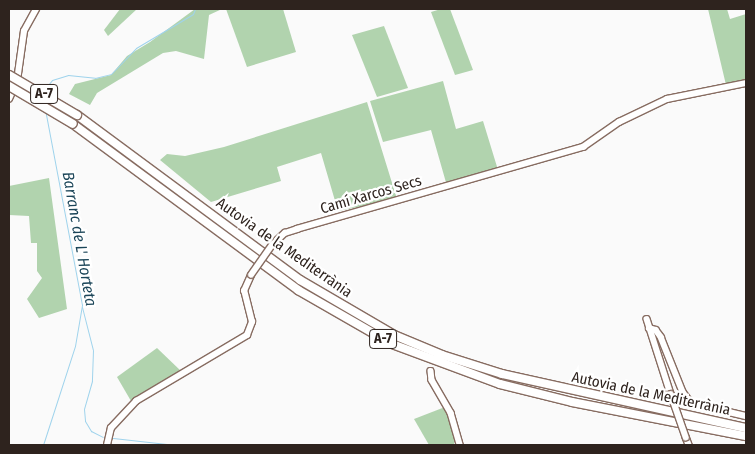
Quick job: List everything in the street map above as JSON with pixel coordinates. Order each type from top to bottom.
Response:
[{"type":"highway","name":"Autovia de la Mediterrània","points":[[9,75],[77,115],[300,280],[394,335],[442,355],[502,374],[746,428]]},
{"type":"highway","name":"Autovia de la Mediterrània","points":[[9,86],[73,124],[298,290],[392,344],[500,384],[572,402],[746,436]]},
{"type":"street","points":[[9,98],[17,81],[24,31],[36,9]]},
{"type":"street","name":"Camí Xarcos Secs","points":[[107,445],[111,428],[136,401],[247,335],[252,322],[244,291],[251,275],[273,244],[285,233],[583,147],[619,122],[667,99],[746,83]]},
{"type":"street","points":[[647,319],[670,394],[689,445]]},
{"type":"street","points":[[649,328],[656,330],[661,337],[683,392],[691,403],[746,416]]},
{"type":"street","points":[[431,371],[432,380],[451,413],[460,445]]},
{"type":"green space","points":[[120,9],[137,9],[108,36],[104,30]]},
{"type":"green space","points":[[195,9],[222,9],[209,15],[204,59],[176,51],[163,53],[97,93],[90,105],[69,94],[75,84],[111,75],[127,56],[150,42]]},
{"type":"green space","points":[[226,9],[283,9],[296,52],[247,67]]},
{"type":"green space","points":[[450,9],[473,70],[455,75],[431,12]]},
{"type":"green space","points":[[708,9],[727,9],[730,19],[746,14],[746,81],[726,85]]},
{"type":"green space","points":[[384,26],[408,88],[377,97],[352,35]]},
{"type":"green space","points":[[443,81],[456,129],[483,121],[498,170],[447,186],[431,130],[383,142],[370,101]]},
{"type":"green space","points":[[367,102],[397,199],[338,211],[321,153],[277,167],[281,181],[211,202],[160,160],[167,154],[185,156],[224,147]]},
{"type":"green space","points":[[49,178],[67,309],[39,318],[27,299],[42,278],[37,271],[37,243],[31,243],[29,216],[9,215],[9,186]]},
{"type":"green space","points":[[157,348],[182,372],[131,401],[117,377]]},
{"type":"green space","points":[[445,407],[455,437],[454,445],[429,445],[414,419]]},
{"type":"waterway","points":[[48,85],[52,80],[68,75],[95,78],[111,74],[136,48],[193,14],[195,9]]},
{"type":"waterway","name":"Barranc de L' Horteta","points":[[43,445],[75,346],[82,305],[45,110]]},
{"type":"waterway","points":[[82,307],[93,350],[92,381],[84,409],[85,421],[91,431],[103,437]]},
{"type":"waterway","points":[[113,438],[176,445]]}]
